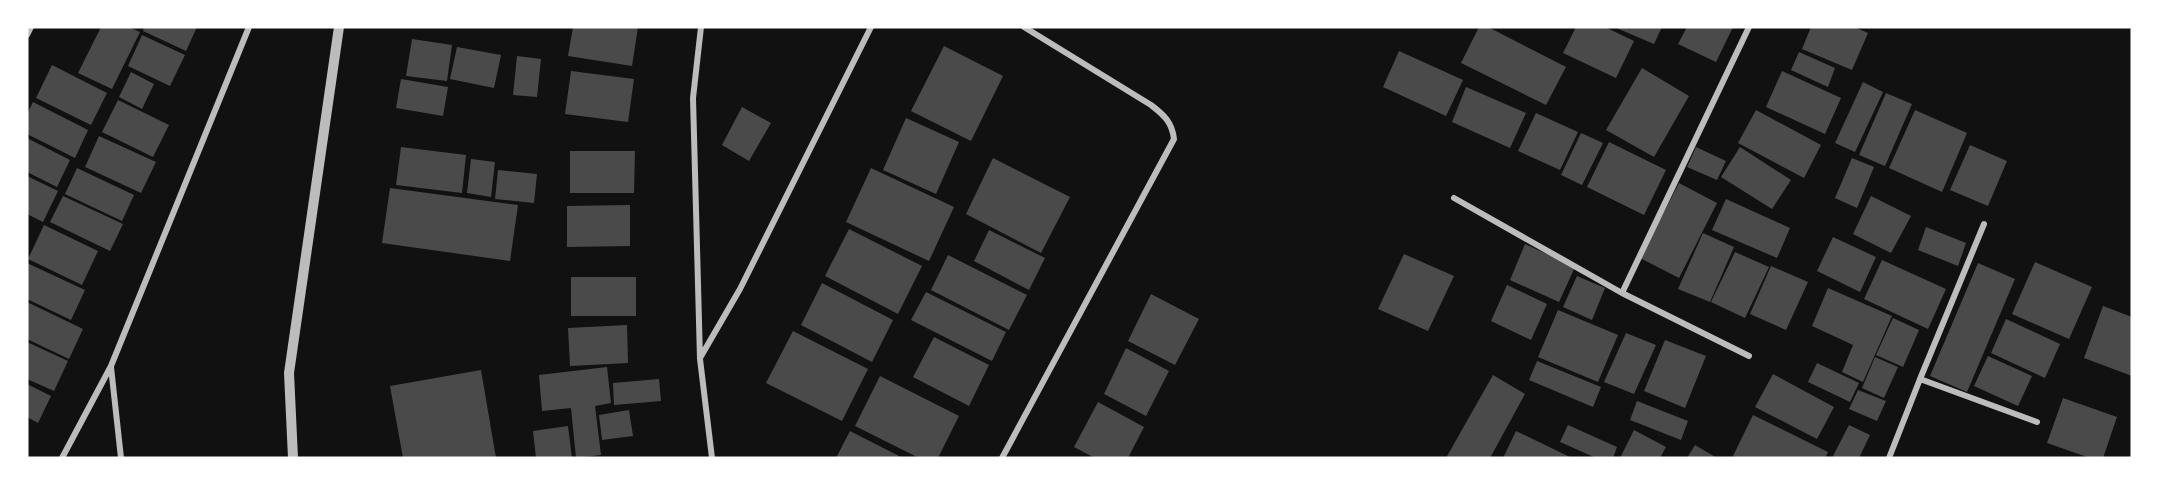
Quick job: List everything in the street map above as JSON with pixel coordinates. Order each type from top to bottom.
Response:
[{"type":"street","points":[[27,35],[31,27]]},
{"type":"street","points":[[62,458],[111,366],[249,27]]},
{"type":"street","points":[[293,458],[289,373],[339,27]]},
{"type":"street","points":[[702,27],[693,98],[700,359],[712,458]]},
{"type":"street","points":[[700,359],[740,289],[871,27]]},
{"type":"street","points":[[1002,458],[1174,139],[1173,127],[1166,117],[1151,105],[1024,27]]},
{"type":"street","points":[[1041,36],[1044,27]]},
{"type":"street","points":[[1622,293],[1749,27]]},
{"type":"street","points":[[1454,198],[1622,293],[1749,357]]},
{"type":"street","points":[[1889,458],[1984,225]]},
{"type":"street","points":[[111,366],[121,458]]},
{"type":"street","points":[[1920,379],[2037,422]]},
{"type":"building","points":[[101,27],[129,27],[140,32],[112,89],[78,73]]},
{"type":"building","points":[[144,27],[197,27],[186,51],[143,31]]},
{"type":"building","points":[[573,27],[638,27],[632,66],[568,56]]},
{"type":"building","points":[[1479,27],[1488,27],[1566,67],[1546,105],[1461,63]]},
{"type":"building","points":[[1576,27],[1605,27],[1634,41],[1616,78],[1563,53]]},
{"type":"building","points":[[1614,27],[1662,27],[1654,44]]},
{"type":"building","points":[[1687,27],[1733,27],[1716,62],[1678,44]]},
{"type":"building","points":[[1811,27],[1854,27],[1868,33],[1852,70],[1802,49]]},
{"type":"building","points":[[142,35],[185,55],[170,86],[128,66]]},
{"type":"building","points":[[412,39],[452,45],[447,81],[406,76]]},
{"type":"building","points":[[944,46],[1003,76],[971,141],[911,111]]},
{"type":"building","points":[[457,47],[501,55],[494,88],[450,79]]},
{"type":"building","points":[[1399,51],[1463,80],[1446,116],[1383,87]]},
{"type":"building","points":[[1799,52],[1835,68],[1828,87],[1791,70]]},
{"type":"building","points":[[517,56],[541,59],[537,97],[513,95]]},
{"type":"building","points":[[52,65],[107,93],[91,125],[36,98]]},
{"type":"building","points":[[1642,68],[1689,96],[1654,157],[1606,130]]},
{"type":"building","points":[[571,71],[634,79],[628,122],[565,114]]},
{"type":"building","points":[[1782,71],[1841,98],[1825,134],[1766,107]]},
{"type":"building","points":[[131,72],[154,84],[142,109],[119,97]]},
{"type":"building","points":[[401,79],[448,87],[443,116],[396,108]]},
{"type":"building","points":[[1863,82],[1883,92],[1855,152],[1835,143]]},
{"type":"building","points":[[1466,87],[1526,113],[1510,148],[1452,122]]},
{"type":"building","points":[[1886,93],[1912,104],[1885,166],[1859,155]]},
{"type":"building","points":[[118,100],[169,125],[153,157],[102,132]]},
{"type":"building","points":[[33,102],[88,130],[75,158],[27,134],[27,114]]},
{"type":"building","points":[[742,107],[771,123],[749,161],[722,145]]},
{"type":"building","points":[[1756,110],[1821,145],[1804,178],[1738,143]]},
{"type":"building","points":[[1915,110],[1967,133],[1942,192],[1889,168]]},
{"type":"building","points":[[1536,113],[1578,132],[1560,170],[1518,151]]},
{"type":"building","points":[[906,118],[959,142],[936,194],[883,170]]},
{"type":"building","points":[[1581,133],[1603,143],[1582,185],[1561,175]]},
{"type":"building","points":[[99,136],[156,162],[141,193],[85,167]]},
{"type":"building","points":[[27,138],[70,160],[57,187],[27,172]]},
{"type":"building","points":[[1609,142],[1666,170],[1644,215],[1587,187]]},
{"type":"building","points":[[1970,145],[2007,161],[1988,206],[1950,190]]},
{"type":"building","points":[[401,147],[466,155],[462,193],[396,185]]},
{"type":"building","points":[[1696,147],[1726,161],[1717,180],[1687,167]]},
{"type":"building","points":[[1740,147],[1791,180],[1772,209],[1721,177]]},
{"type":"building","points":[[570,151],[635,151],[634,193],[570,193]]},
{"type":"building","points":[[993,158],[1070,197],[1041,253],[966,214]]},
{"type":"building","points":[[1852,158],[1874,167],[1857,208],[1835,198]]},
{"type":"building","points":[[471,159],[495,162],[491,197],[467,193]]},
{"type":"building","points":[[77,168],[134,195],[122,221],[65,194]]},
{"type":"building","points":[[871,168],[954,207],[929,261],[846,222]]},
{"type":"building","points":[[498,170],[537,174],[534,203],[495,199]]},
{"type":"building","points":[[27,176],[58,191],[43,222],[27,214]]},
{"type":"building","points":[[1679,183],[1717,203],[1679,278],[1640,258]]},
{"type":"building","points":[[390,188],[518,205],[510,261],[382,243]]},
{"type":"building","points":[[63,196],[123,224],[110,251],[50,222]]},
{"type":"building","points":[[1871,196],[1911,216],[1891,253],[1853,234]]},
{"type":"building","points":[[1726,199],[1790,228],[1777,258],[1712,230]]},
{"type":"building","points":[[630,205],[630,246],[567,247],[567,206]]},
{"type":"building","points":[[44,225],[98,251],[82,285],[28,259]]},
{"type":"building","points":[[1926,227],[1966,243],[1958,266],[1918,250]]},
{"type":"building","points":[[849,229],[922,266],[898,314],[825,276]]},
{"type":"building","points":[[989,230],[1045,258],[1029,290],[974,261]]},
{"type":"building","points":[[1703,233],[1734,247],[1710,302],[1678,289]]},
{"type":"building","points":[[1833,237],[1876,257],[1860,292],[1817,271]]},
{"type":"building","points":[[1525,244],[1575,267],[1559,302],[1510,280]]},
{"type":"building","points":[[1735,252],[1769,267],[1745,318],[1711,302]]},
{"type":"building","points":[[1404,254],[1454,276],[1428,331],[1378,309]]},
{"type":"building","points":[[948,255],[1027,295],[1009,330],[931,290]]},
{"type":"building","points":[[1882,260],[1946,289],[1928,329],[1864,299]]},
{"type":"building","points":[[2035,262],[2092,287],[2069,339],[2012,314]]},
{"type":"building","points":[[27,263],[85,290],[71,320],[27,299]]},
{"type":"building","points":[[1978,263],[2015,279],[1967,392],[1930,376]]},
{"type":"building","points":[[1771,266],[1808,282],[1786,330],[1750,314]]},
{"type":"building","points":[[1577,276],[1605,288],[1592,320],[1563,307]]},
{"type":"building","points":[[571,277],[636,277],[636,316],[571,316]]},
{"type":"building","points":[[822,283],[893,320],[872,362],[801,325]]},
{"type":"building","points":[[1507,285],[1547,304],[1531,340],[1491,321]]},
{"type":"building","points":[[1828,288],[1892,316],[1863,382],[1842,372],[1853,345],[1812,326]]},
{"type":"building","points":[[926,292],[1006,332],[992,361],[911,320]]},
{"type":"building","points":[[1151,294],[1199,319],[1175,365],[1128,341]]},
{"type":"building","points":[[27,302],[83,329],[69,359],[27,339]]},
{"type":"building","points":[[2103,306],[2132,317],[2132,376],[2084,358]]},
{"type":"building","points":[[1558,310],[1618,335],[1598,382],[1538,357]]},
{"type":"building","points":[[1893,318],[1919,330],[1903,367],[1876,355]]},
{"type":"building","points":[[2006,319],[2060,344],[2045,378],[1991,353]]},
{"type":"building","points":[[627,325],[628,363],[570,366],[568,328]]},
{"type":"building","points":[[793,331],[868,369],[842,421],[766,383]]},
{"type":"building","points":[[1626,333],[1656,345],[1634,394],[1604,382]]},
{"type":"building","points":[[934,337],[989,365],[969,406],[913,377]]},
{"type":"building","points":[[1665,340],[1706,356],[1685,408],[1644,391]]},
{"type":"building","points":[[27,342],[68,361],[54,391],[27,379]]},
{"type":"building","points":[[1126,348],[1169,371],[1146,416],[1104,394]]},
{"type":"building","points":[[1988,356],[2032,376],[2018,406],[1974,386]]},
{"type":"building","points":[[1875,357],[1898,367],[1884,398],[1862,388]]},
{"type":"building","points":[[1537,361],[1601,387],[1593,407],[1529,380]]},
{"type":"building","points":[[1817,363],[1859,383],[1850,402],[1808,382]]},
{"type":"building","points":[[607,367],[611,403],[595,406],[601,455],[576,458],[571,408],[542,411],[539,375]]},
{"type":"building","points":[[481,370],[496,458],[403,458],[390,386]]},
{"type":"building","points":[[1773,374],[1834,407],[1817,439],[1755,407]]},
{"type":"building","points":[[1493,375],[1525,394],[1490,458],[1446,458]]},
{"type":"building","points":[[880,376],[959,416],[938,458],[919,458],[855,426]]},
{"type":"building","points":[[659,379],[661,401],[614,405],[613,383]]},
{"type":"building","points":[[27,384],[51,396],[38,423],[27,417]]},
{"type":"building","points":[[1858,390],[1886,401],[1877,421],[1849,409]]},
{"type":"building","points":[[2063,398],[2117,417],[2103,458],[2090,458],[2047,443]]},
{"type":"building","points":[[1637,401],[1688,421],[1681,440],[1630,420]]},
{"type":"building","points":[[1098,402],[1144,427],[1128,458],[1095,458],[1074,447]]},
{"type":"building","points":[[629,410],[633,436],[602,440],[599,415]]},
{"type":"building","points":[[1753,415],[1828,452],[1825,458],[1738,458],[1733,456]]},
{"type":"building","points":[[1568,425],[1617,447],[1613,458],[1596,458],[1560,442]]},
{"type":"building","points":[[1849,425],[1870,435],[1859,458],[1832,458]]},
{"type":"building","points":[[568,426],[572,458],[536,458],[533,431]]},
{"type":"building","points":[[1634,430],[1666,447],[1660,458],[1620,458]]},
{"type":"building","points":[[850,431],[903,458],[836,458]]},
{"type":"building","points":[[1516,431],[1572,458],[1503,458]]},
{"type":"building","points":[[1695,445],[1717,458],[1687,458]]}]
